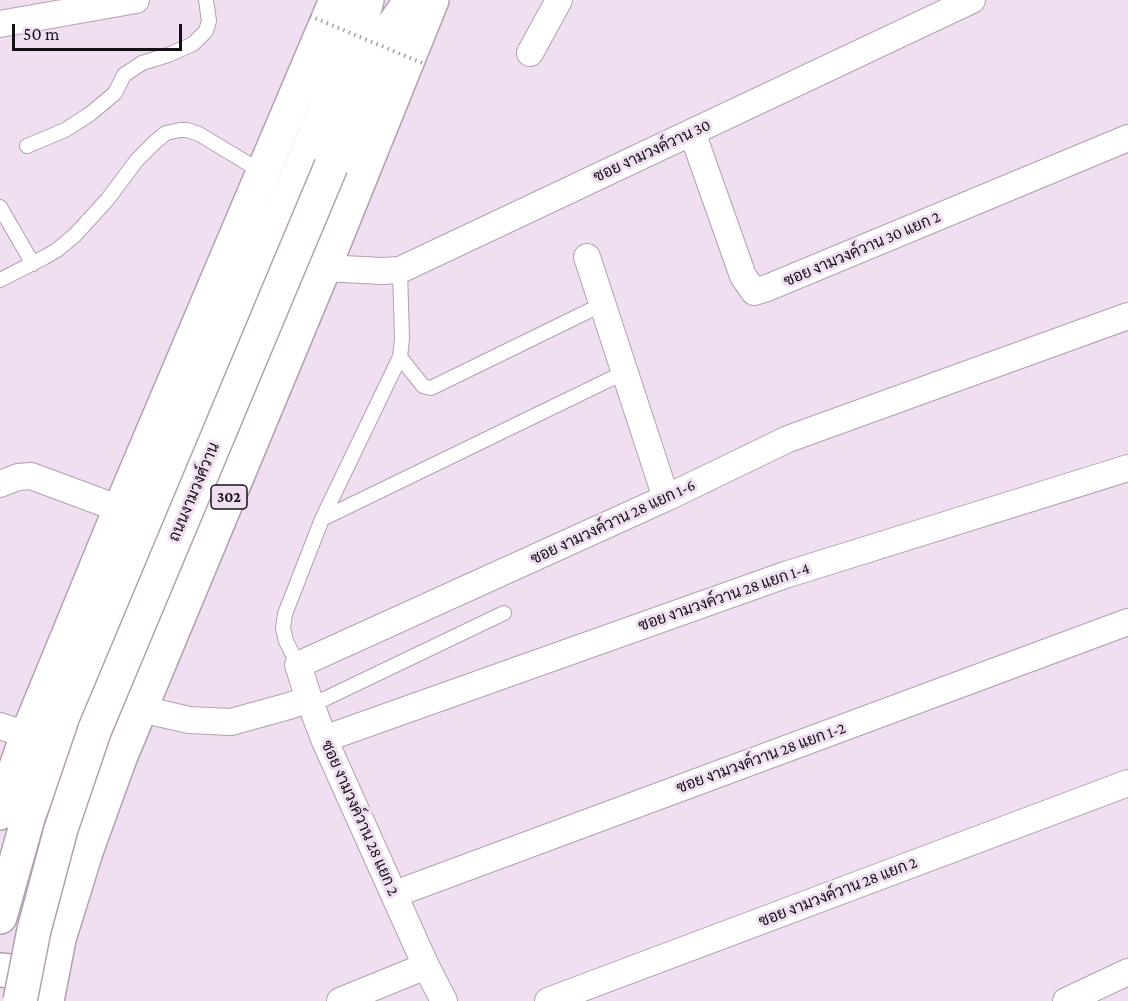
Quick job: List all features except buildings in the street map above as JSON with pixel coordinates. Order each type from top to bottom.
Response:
[{"type":"main road","name":"ถนนงามวงศ์วาน","points":[[20,1001],[34,930],[61,829],[94,729],[319,159],[367,0]]},
{"type":"main road","name":"ถนนงามวงศ์วาน","points":[[0,917],[29,815],[65,720],[319,159],[388,33],[411,0]]},
{"type":"main road","name":"ถนนงามวงศ์วาน","points":[[47,1001],[58,939],[120,758],[324,268],[432,0]]},
{"type":"main road","points":[[0,813],[13,731],[120,509],[262,172],[323,8]]},
{"type":"main road","points":[[0,970],[28,971],[40,966],[58,939]]},
{"type":"street","points":[[0,24],[136,0]]},
{"type":"street","points":[[530,53],[559,0]]},
{"type":"street","name":"ซอย งามวงค์วาน 30","points":[[324,268],[400,270],[972,0]]},
{"type":"street","name":"ซอย งามวงค์วาน 30 แยก 2","points":[[692,132],[743,276],[754,292],[1128,138]]},
{"type":"street","points":[[587,257],[666,498]]},
{"type":"street","name":"ซอย งามวงค์วาน 28 แยก 1-6","points":[[298,665],[666,498],[788,439],[1128,316]]},
{"type":"street","name":"ซอย งามวงค์วาน 28 แยก 1-4","points":[[324,739],[785,574],[1128,468]]},
{"type":"street","points":[[0,483],[18,477],[31,476],[120,509]]},
{"type":"street","name":"ซอย งามวงค์วาน 28 แยก 1-2","points":[[395,894],[1128,622]]},
{"type":"street","points":[[141,709],[189,720],[231,722],[311,702],[298,665]]},
{"type":"street","name":"ซอย งามวงค์วาน 28 แยก 2","points":[[311,702],[324,739],[444,1001]]},
{"type":"street","name":"ซอย งามวงค์วาน 28 แยก 2","points":[[548,1001],[1128,783]]},
{"type":"street","points":[[340,1001],[426,966]]},
{"type":"street","points":[[1066,1001],[1128,972]]},
{"type":"lane","points":[[27,146],[65,130],[90,114],[115,93],[124,75],[142,63],[194,44],[206,31],[209,21],[206,0]]},
{"type":"lane","points":[[0,280],[57,250],[75,235],[107,200],[137,160],[166,133],[187,130],[199,134],[262,172]]},
{"type":"lane","points":[[0,207],[33,264]]},
{"type":"lane","points":[[298,665],[286,641],[283,628],[285,614],[322,519],[400,357],[402,339],[400,270]]},
{"type":"lane","points":[[400,357],[423,386],[431,388],[603,304]]},
{"type":"lane","points":[[322,519],[625,372]]},
{"type":"lane","points":[[311,702],[504,613]]},
{"type":"path","points":[[323,8],[422,63]]}]
